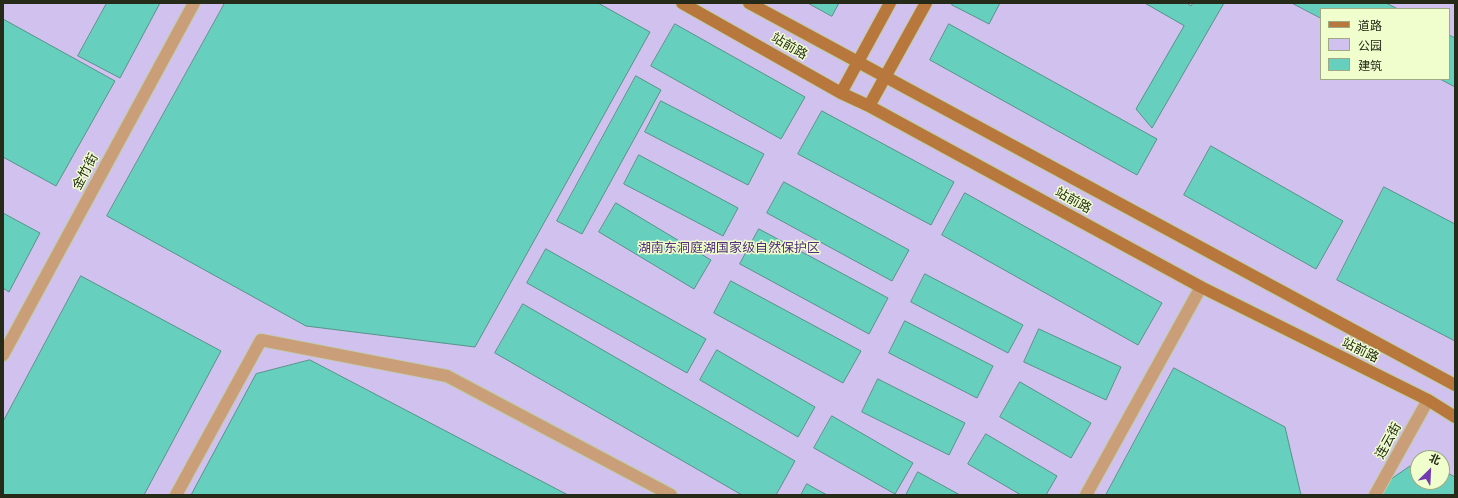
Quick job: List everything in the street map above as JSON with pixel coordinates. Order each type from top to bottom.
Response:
[{"type":"main road","name":"站前路","points":[[682,3],[841,93],[870,106],[1201,288],[1428,400],[1455,417]]},
{"type":"main road","name":"站前路","points":[[750,3],[1455,385]]},
{"type":"main road","points":[[841,93],[890,3]]},
{"type":"main road","points":[[870,106],[926,3]]},
{"type":"street","name":"金竹街","points":[[3,355],[194,3]]},
{"type":"street","points":[[1086,495],[1201,288]]},
{"type":"street","points":[[176,495],[261,340],[447,376],[671,495]]},
{"type":"street","name":"连云街","points":[[1375,495],[1428,400]]},
{"type":"green space","name":"湖南东洞庭湖国家级自然保护区","points":[[3,3],[1455,3],[1455,495],[3,495]]},
{"type":"building","points":[[107,3],[160,3],[120,78],[78,56]]},
{"type":"building","points":[[225,3],[598,3],[650,32],[475,347],[306,326],[107,216]]},
{"type":"building","points":[[808,3],[839,3],[832,16]]},
{"type":"building","points":[[953,3],[1000,3],[989,24],[952,5]]},
{"type":"building","points":[[1145,3],[1187,3],[1191,6],[1193,3],[1224,3],[1152,128],[1136,109],[1184,26]]},
{"type":"building","points":[[1292,3],[1386,3],[1396,8],[1320,8],[1320,17]]},
{"type":"building","points":[[3,19],[115,81],[56,186],[3,157]]},
{"type":"building","points":[[675,24],[805,97],[781,139],[651,66]]},
{"type":"building","points":[[949,24],[1157,139],[1137,175],[930,60]]},
{"type":"building","points":[[1450,36],[1455,38],[1455,87],[1442,80],[1450,80]]},
{"type":"building","points":[[636,76],[661,90],[582,234],[557,221]]},
{"type":"building","points":[[661,101],[764,154],[748,185],[645,132]]},
{"type":"building","points":[[822,111],[954,182],[931,225],[798,154]]},
{"type":"building","points":[[1211,146],[1343,221],[1316,269],[1184,195]]},
{"type":"building","points":[[639,155],[738,208],[723,236],[624,184]]},
{"type":"building","points":[[784,182],[909,250],[892,281],[767,213]]},
{"type":"building","points":[[1384,187],[1455,224],[1455,341],[1337,280]]},
{"type":"building","points":[[965,193],[1162,303],[1138,345],[942,235]]},
{"type":"building","points":[[616,203],[711,260],[694,289],[599,232]]},
{"type":"building","points":[[3,213],[40,233],[9,292],[3,288]]},
{"type":"building","points":[[759,229],[888,298],[869,334],[740,264]]},
{"type":"building","points":[[546,249],[706,339],[687,373],[527,283]]},
{"type":"building","points":[[925,274],[1023,325],[1008,353],[911,302]]},
{"type":"building","points":[[81,276],[221,351],[144,495],[3,495],[3,422]]},
{"type":"building","points":[[731,281],[861,351],[843,383],[714,313]]},
{"type":"building","points":[[523,304],[795,461],[776,495],[742,495],[495,353]]},
{"type":"building","points":[[905,321],[993,366],[977,398],[889,353]]},
{"type":"building","points":[[1039,329],[1121,367],[1106,400],[1024,362]]},
{"type":"building","points":[[717,350],[815,407],[798,437],[700,380]]},
{"type":"building","points":[[310,360],[568,495],[191,495],[256,374]]},
{"type":"building","points":[[1174,368],[1285,427],[1301,495],[1106,495]]},
{"type":"building","points":[[878,379],[965,423],[949,455],[862,412]]},
{"type":"building","points":[[1020,382],[1091,423],[1071,458],[1000,417]]},
{"type":"building","points":[[832,416],[913,463],[895,494],[814,448]]},
{"type":"building","points":[[986,434],[1057,476],[1046,495],[1021,495],[968,464]]},
{"type":"building","points":[[1410,466],[1410,490],[1450,490],[1450,474],[1455,477],[1455,495],[1376,495],[1381,486]]},
{"type":"building","points":[[918,472],[960,495],[906,495]]},
{"type":"building","points":[[807,484],[827,495],[801,495]]}]
